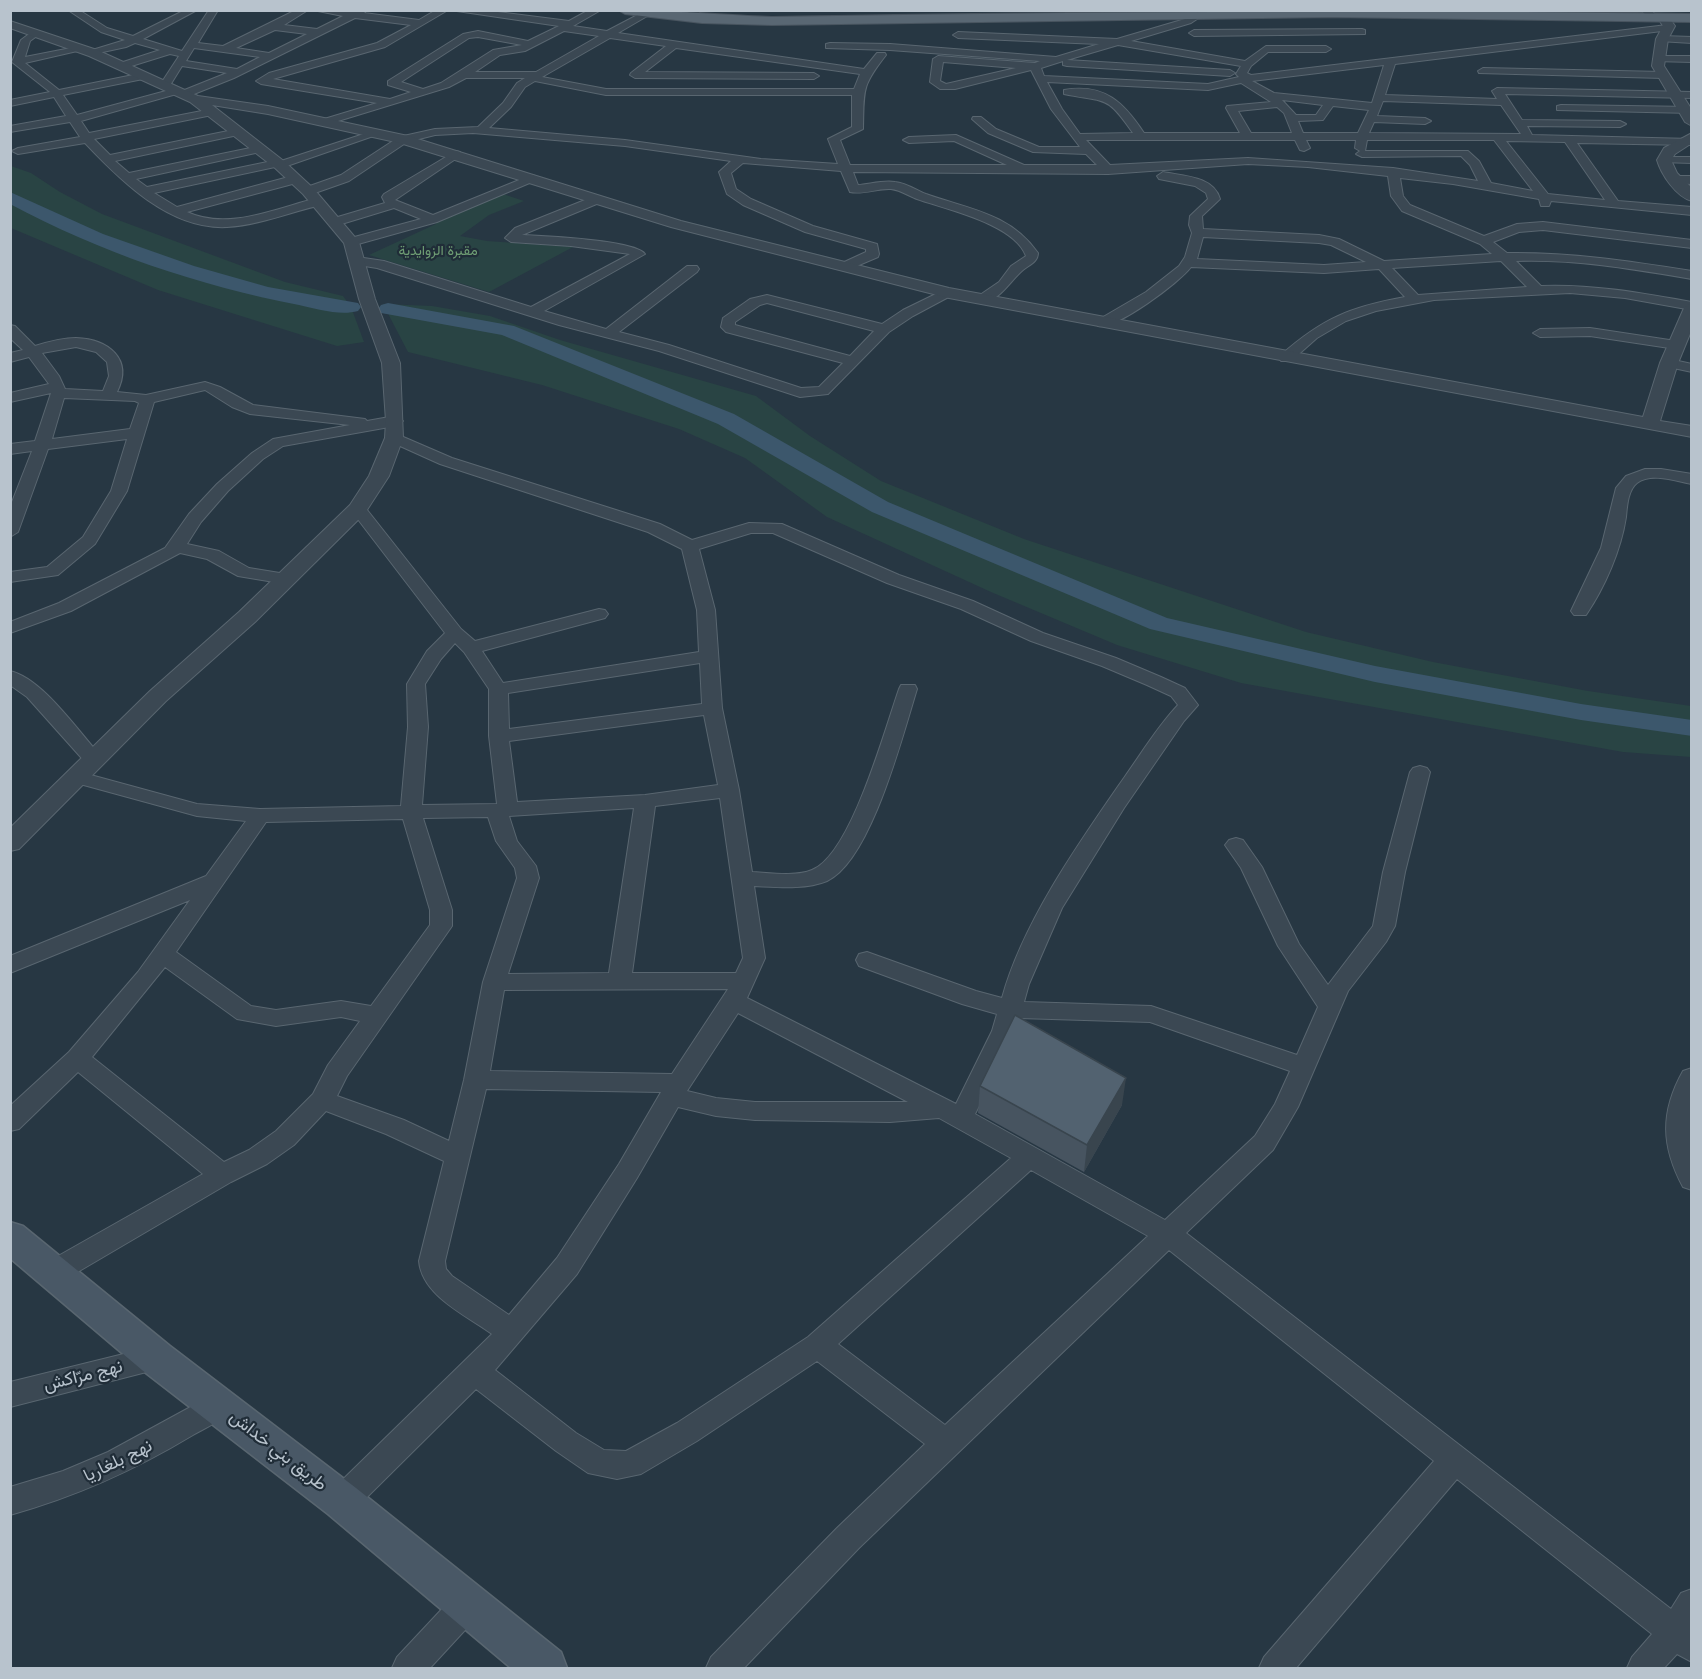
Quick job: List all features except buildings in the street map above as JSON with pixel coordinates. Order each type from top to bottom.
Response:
[{"type":"main road","points":[[625,10],[695,15],[826,34],[1018,14],[1478,13],[1658,23],[1692,18]]},
{"type":"main road","name":"طريق بني خداش","points":[[10,1236],[156,1358],[342,1501],[466,1605],[546,1668]]},
{"type":"street","points":[[72,10],[97,27],[168,51],[181,62],[261,81],[391,102]]},
{"type":"street","points":[[19,60],[87,51],[131,40],[193,10]]},
{"type":"street","points":[[10,103],[142,76],[181,62],[214,10]]},
{"type":"street","points":[[225,49],[274,27],[304,10]]},
{"type":"street","points":[[318,10],[359,13],[422,23]]},
{"type":"street","points":[[261,81],[273,75],[381,45],[444,10]]},
{"type":"street","points":[[454,10],[571,24],[620,27],[866,73]]},
{"type":"street","points":[[325,122],[423,92],[464,75],[497,52],[518,50],[597,10]]},
{"type":"street","points":[[10,129],[74,118],[181,92],[234,74],[359,13]]},
{"type":"street","points":[[480,130],[507,105],[521,86],[535,76],[646,13]]},
{"type":"street","points":[[1167,51],[1194,33],[1213,13]]},
{"type":"street","points":[[938,59],[935,82],[944,87],[955,86],[1055,61],[1213,13]]},
{"type":"street","points":[[1194,33],[1365,36],[1352,13]]},
{"type":"street","points":[[1658,23],[1658,66],[1666,73],[1675,94],[1688,110],[1692,122]]},
{"type":"street","points":[[1483,71],[1526,59],[1560,45],[1658,23],[1692,40]]},
{"type":"street","points":[[10,24],[87,51],[181,92],[212,112],[279,164],[307,191],[335,222],[354,251],[367,299],[391,363],[395,430],[379,476],[358,509],[247,617],[202,654],[10,843]]},
{"type":"street","points":[[251,24],[318,32]]},
{"type":"street","points":[[571,24],[607,34],[866,73]]},
{"type":"street","points":[[36,33],[26,40],[17,62],[58,95],[75,123],[106,159],[146,192],[176,211],[195,218],[226,223],[345,178],[403,139],[435,132],[480,130],[625,143],[761,162],[844,168],[1108,170],[1248,161],[1314,164],[1432,177],[1486,185],[1545,198],[1692,211]]},
{"type":"street","points":[[423,92],[392,83],[466,36],[478,34],[531,43]]},
{"type":"street","points":[[1035,66],[839,52],[831,50],[826,34],[890,46],[1245,77],[1293,74],[1384,59],[1474,52],[1576,68],[1666,73]]},
{"type":"street","points":[[958,35],[1117,42],[1247,64]]},
{"type":"street","points":[[1185,40],[1218,45]]},
{"type":"street","points":[[676,44],[635,75],[792,76],[866,73]]},
{"type":"street","points":[[193,45],[271,56]]},
{"type":"street","points":[[1245,77],[1247,64],[1256,50],[1326,49]]},
{"type":"street","points":[[47,84],[124,67],[168,51]]},
{"type":"street","points":[[1474,52],[1483,71],[1529,138]]},
{"type":"street","points":[[882,55],[866,73],[858,92],[857,129],[834,139],[844,168],[854,189],[897,186],[922,197],[979,213],[1009,231],[1025,244],[1032,257],[1016,269],[1004,285],[982,300]]},
{"type":"street","points":[[1361,168],[1362,137],[1378,102],[1384,59]]},
{"type":"street","points":[[1526,59],[1573,124]]},
{"type":"street","points":[[1658,59],[1692,59]]},
{"type":"street","points":[[181,62],[181,92]]},
{"type":"street","points":[[647,66],[697,69],[832,68]]},
{"type":"street","points":[[1035,66],[1045,90],[1077,137],[1108,170]]},
{"type":"street","points":[[1576,68],[1594,93]]},
{"type":"street","points":[[1282,101],[1293,74]]},
{"type":"street","points":[[464,75],[535,76],[566,86],[606,92],[713,90],[858,92]]},
{"type":"street","points":[[1040,79],[1208,87],[1245,77]]},
{"type":"street","points":[[1245,77],[1282,101],[1293,118],[1298,136],[1314,164]]},
{"type":"street","points":[[1045,90],[1096,95],[1111,99],[1119,105],[1141,136]]},
{"type":"street","points":[[1497,91],[1692,95]]},
{"type":"street","points":[[181,92],[403,139],[676,224],[949,293],[1286,358],[1692,432]]},
{"type":"street","points":[[1613,93],[1627,108]]},
{"type":"street","points":[[1415,100],[1433,136]]},
{"type":"street","points":[[1248,161],[1232,107],[1282,101],[1415,100],[1464,105],[1504,102]]},
{"type":"street","points":[[1293,118],[1318,118],[1330,102]]},
{"type":"street","points":[[1562,108],[1688,110]]},
{"type":"street","points":[[1606,108],[1636,142]]},
{"type":"street","points":[[18,151],[212,112]]},
{"type":"street","points":[[977,119],[986,128],[1037,150],[1089,151]]},
{"type":"street","points":[[1370,119],[1425,120]]},
{"type":"street","points":[[1518,123],[1620,124]]},
{"type":"street","points":[[106,159],[238,132]]},
{"type":"street","points":[[1077,137],[1362,137],[1433,136],[1478,132],[1496,136],[1570,141],[1689,140]]},
{"type":"street","points":[[146,192],[279,164],[376,134]]},
{"type":"street","points":[[1496,136],[1545,198],[1542,226]]},
{"type":"street","points":[[909,140],[956,138],[1025,169]]},
{"type":"street","points":[[1689,140],[1670,151],[1664,160],[1665,166],[1675,180],[1692,197]]},
{"type":"street","points":[[1570,141],[1615,205]]},
{"type":"street","points":[[128,177],[260,150]]},
{"type":"street","points":[[433,219],[387,199],[456,154]]},
{"type":"street","points":[[1362,154],[1467,154],[1486,185]]},
{"type":"street","points":[[1419,154],[1432,177]]},
{"type":"street","points":[[742,158],[725,172],[728,183],[736,196],[809,229],[872,247],[873,254],[845,267]]},
{"type":"street","points":[[1664,160],[1692,160]]},
{"type":"street","points":[[1103,323],[1164,285],[1188,262],[1198,233],[1194,218],[1214,199],[1212,191],[1199,183],[1131,169]]},
{"type":"street","points":[[1393,172],[1397,198],[1406,208],[1484,241],[1504,257],[1536,289]]},
{"type":"street","points":[[354,251],[533,179]]},
{"type":"street","points":[[1675,180],[1692,180]]},
{"type":"street","points":[[176,211],[307,191]]},
{"type":"street","points":[[532,312],[639,254],[636,251],[571,242],[511,238],[519,231],[595,200]]},
{"type":"street","points":[[335,222],[395,204]]},
{"type":"street","points":[[1484,241],[1517,228],[1542,226],[1692,244]]},
{"type":"street","points":[[1198,233],[1326,240],[1382,266],[1414,299]]},
{"type":"street","points":[[354,251],[379,264],[532,312],[715,364],[800,393],[823,391],[884,329],[908,313],[949,293]]},
{"type":"street","points":[[1188,262],[1305,268],[1382,266],[1504,257],[1590,259],[1692,275]]},
{"type":"street","points":[[609,333],[692,269]]},
{"type":"street","points":[[1286,358],[1312,335],[1334,322],[1373,307],[1414,299],[1536,289],[1605,291],[1692,307],[1669,363],[1650,424]]},
{"type":"street","points":[[853,361],[731,329],[728,321],[755,302],[767,299],[884,329]]},
{"type":"street","points":[[10,329],[33,352],[58,390],[43,444],[14,506],[10,532]]},
{"type":"street","points":[[1540,333],[1600,333],[1676,345]]},
{"type":"street","points":[[10,358],[74,342],[94,344],[104,350],[116,364],[118,373],[108,395]]},
{"type":"street","points":[[1669,363],[1692,369]]},
{"type":"street","points":[[10,398],[58,390],[145,400],[198,386],[209,387],[228,400],[249,408],[328,416],[395,430],[446,461],[654,528],[690,546],[720,539],[749,528],[776,528],[893,579],[967,605],[1037,637],[1109,662],[1178,692],[1188,705],[1177,717],[1115,806],[1051,908],[1008,1008],[1004,1031],[951,1113]]},
{"type":"street","points":[[10,577],[52,571],[88,540],[118,491],[128,468],[136,433],[143,418],[145,400]]},
{"type":"street","points":[[10,628],[65,607],[177,547],[196,516],[271,446],[289,439],[372,425]]},
{"type":"street","points":[[11,448],[136,433]]},
{"type":"street","points":[[1581,611],[1611,543],[1623,494],[1629,482],[1642,475],[1654,474],[1692,479]]},
{"type":"street","points":[[358,509],[455,633],[471,648],[498,689],[505,838],[513,852],[527,866],[529,873],[520,908],[495,982],[476,1080],[432,1261],[433,1272],[442,1284],[512,1332]]},
{"type":"street","points":[[342,1501],[475,1371],[512,1332],[567,1266],[585,1240],[675,1089],[739,991],[754,958],[729,790],[712,708],[706,610],[690,546]]},
{"type":"street","points":[[177,547],[213,555],[244,572],[286,579]]},
{"type":"street","points":[[471,648],[599,614]]},
{"type":"street","points":[[54,1272],[258,1156],[285,1138],[322,1100],[337,1071],[441,926],[441,909],[411,812],[418,727],[416,684],[434,655],[455,633]]},
{"type":"street","points":[[498,689],[708,656]]},
{"type":"street","points":[[10,676],[34,693],[93,759]]},
{"type":"street","points":[[742,879],[813,877],[832,867],[849,846],[870,798],[908,689]]},
{"type":"street","points":[[499,736],[712,708]]},
{"type":"street","points":[[723,1668],[848,1538],[1264,1143],[1286,1107],[1338,988],[1384,926],[1394,872],[1420,772]]},
{"type":"street","points":[[76,777],[197,810],[260,816],[502,809],[645,801],[729,790]]},
{"type":"street","points":[[619,981],[645,801]]},
{"type":"street","points":[[10,1122],[76,1058],[164,955],[260,816]]},
{"type":"street","points":[[1236,844],[1251,867],[1289,946],[1330,1006]]},
{"type":"street","points":[[10,964],[215,881]]},
{"type":"street","points":[[164,955],[245,1013],[276,1018],[341,1009],[376,1015]]},
{"type":"street","points":[[867,960],[942,989],[1008,1008],[1151,1014],[1304,1067]]},
{"type":"street","points":[[495,982],[619,981],[739,991],[1169,1235],[1683,1640]]},
{"type":"street","points":[[76,1058],[222,1175]]},
{"type":"street","points":[[1692,1077],[1676,1131],[1680,1155],[1692,1180]]},
{"type":"street","points":[[476,1080],[675,1089],[716,1107],[755,1111],[951,1113]]},
{"type":"street","points":[[322,1100],[395,1127],[456,1156]]},
{"type":"street","points":[[475,1371],[566,1442],[598,1463],[617,1466],[631,1464],[644,1458],[818,1345],[1030,1156]]},
{"type":"street","points":[[818,1345],[946,1444]]},
{"type":"street","name":"نهج مرّاكش","points":[[10,1395],[156,1358]]},
{"type":"street","name":"نهج بلغاريا","points":[[10,1501],[79,1480],[109,1468],[218,1405]]},
{"type":"street","points":[[1275,1668],[1455,1459]]},
{"type":"street","points":[[1643,1668],[1683,1640],[1692,1604]]},
{"type":"street","points":[[408,1668],[466,1605]]},
{"type":"green space","points":[[11,166],[31,173],[60,192],[102,214],[285,282],[343,296],[351,307],[364,342],[337,346],[158,290],[11,228]]},
{"type":"green space","name":"مقبرة الزوايدية","points":[[500,193],[524,201],[489,215],[460,236],[487,241],[573,247],[489,292],[369,255],[436,224],[437,219]]},
{"type":"green space","points":[[383,304],[432,306],[490,316],[560,340],[756,396],[810,436],[881,481],[1024,539],[1306,632],[1433,662],[1588,691],[1691,706],[1691,757],[1623,752],[1241,683],[1117,645],[991,592],[827,517],[745,458],[679,429],[542,385],[408,352]]},
{"type":"waterway","points":[[10,197],[97,238],[187,270],[268,293],[310,302],[351,307]]},
{"type":"waterway","points":[[388,309],[507,330],[726,419],[880,507],[1159,624],[1375,674],[1581,712],[1692,728]]}]
